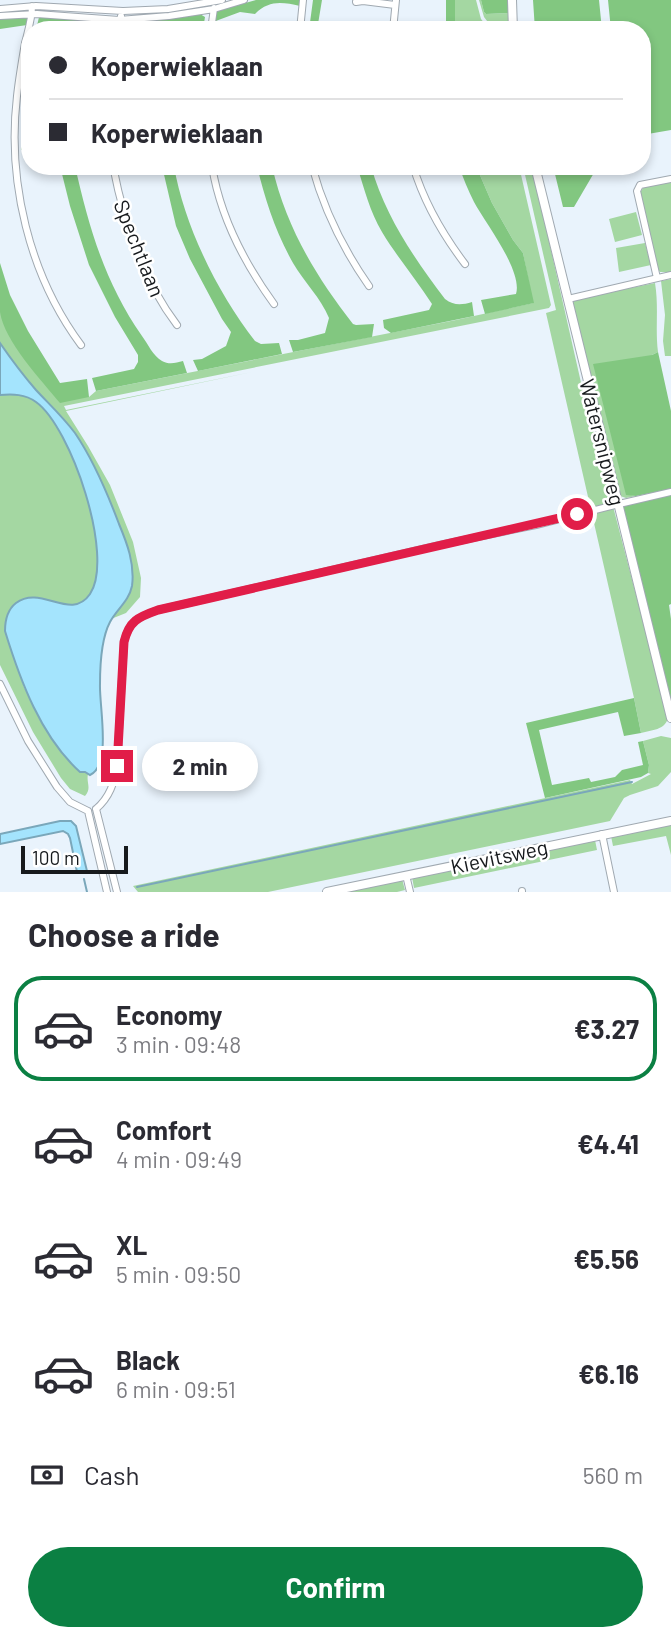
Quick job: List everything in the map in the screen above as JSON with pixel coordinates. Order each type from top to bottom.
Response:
[{"type":"street","points":[[79,13],[80,0]]},
{"type":"street","points":[[168,13],[170,0]]},
{"type":"street","points":[[79,13],[119,20],[244,0]]},
{"type":"street","points":[[301,21],[303,0]]},
{"type":"street","points":[[512,0],[513,21]]},
{"type":"street","points":[[356,2],[395,3],[394,21]]},
{"type":"street","points":[[0,9],[79,13],[168,13]]},
{"type":"street","points":[[0,16],[32,10]]},
{"type":"street","points":[[30,21],[32,10]]},
{"type":"street","points":[[119,20],[123,11]]},
{"type":"street","points":[[21,66],[14,139],[23,215],[33,250],[56,306],[80,345]]},
{"type":"street","name":"Spechtlaan","points":[[115,175],[120,200],[140,258],[165,309],[177,325]]},
{"type":"street","points":[[215,175],[226,216],[242,253],[257,281],[274,304]]},
{"type":"street","points":[[314,175],[332,224],[349,258],[369,286]]},
{"type":"street","points":[[417,175],[446,239],[465,264]]},
{"type":"street","name":"Watersnipweg","points":[[537,175],[671,718]]},
{"type":"street","points":[[657,278],[637,191],[640,185],[671,178]]},
{"type":"street","points":[[568,299],[671,275]]},
{"type":"street","points":[[0,684],[28,741],[57,787],[70,802],[88,811],[96,809],[103,803],[114,784],[124,642],[131,624],[140,617],[158,610],[671,492]]},
{"type":"street","points":[[96,809],[117,892]]},
{"type":"street","points":[[88,811],[107,892]]},
{"type":"street","name":"Kievitsweg","points":[[327,892],[671,821]]},
{"type":"street","points":[[602,834],[614,892]]},
{"type":"street","points":[[406,875],[410,892]]},
{"type":"green space","points":[[256,0],[301,0],[300,6],[276,3],[265,6],[255,14],[240,12],[213,21],[217,11]]},
{"type":"green space","points":[[313,0],[322,0],[318,21],[310,21]]},
{"type":"green space","points":[[446,0],[455,0],[455,21],[446,21]]},
{"type":"green space","points":[[455,0],[476,0],[483,21],[455,21]]},
{"type":"green space","points":[[479,0],[486,14],[509,13],[509,21],[487,21]]},
{"type":"green space","points":[[481,0],[508,0],[509,13],[486,14]]},
{"type":"green space","points":[[533,0],[599,0],[601,21],[534,21]]},
{"type":"green space","points":[[608,0],[671,0],[671,130],[651,133],[651,21],[610,21]]},
{"type":"green space","points":[[200,14],[205,17],[204,21],[145,21]]},
{"type":"green space","points":[[27,17],[27,21],[21,21],[21,26],[0,29],[0,18]]},
{"type":"green space","points":[[39,17],[115,21],[38,21]]},
{"type":"green space","points":[[62,175],[77,175],[100,254],[129,316],[156,356],[167,363],[183,361],[187,373],[96,391],[92,378],[134,369],[138,355],[89,265]]},
{"type":"green space","points":[[164,175],[176,175],[186,212],[204,258],[241,322],[255,341],[261,344],[279,343],[282,354],[198,371],[193,360],[202,359],[226,346],[231,332],[190,259],[176,226]]},
{"type":"green space","points":[[259,175],[274,175],[285,210],[314,269],[353,324],[374,324],[372,337],[293,352],[289,340],[325,333],[329,318],[293,263],[267,204]]},
{"type":"green space","points":[[360,175],[374,175],[392,219],[445,299],[458,304],[472,302],[474,316],[391,333],[384,328],[383,320],[429,310],[432,304],[378,224]]},
{"type":"green space","points":[[462,175],[480,175],[492,203],[523,253],[534,303],[485,314],[481,300],[516,294],[517,284],[509,261]]},
{"type":"green space","points":[[480,175],[521,175],[551,305],[549,308],[64,406],[66,410],[252,372],[66,411],[110,485],[133,542],[141,578],[140,597],[126,613],[13,656],[39,718],[74,766],[88,774],[85,796],[70,789],[33,732],[0,665],[0,291],[61,397],[89,397],[96,391],[533,303],[523,253],[492,203]]},
{"type":"green space","points":[[525,175],[534,175],[582,387],[668,718],[661,727],[641,733],[546,313],[556,310]]},
{"type":"green space","points":[[555,175],[593,175],[574,207],[563,207]]},
{"type":"green space","points":[[671,182],[671,272],[660,272],[640,194],[644,187]]},
{"type":"green space","points":[[636,212],[642,235],[615,242],[609,219]]},
{"type":"green space","points":[[645,243],[651,265],[619,272],[616,248]]},
{"type":"green space","points":[[0,263],[10,295],[28,331],[60,383],[87,379],[89,397],[60,403],[16,348],[0,312]]},
{"type":"green space","points":[[671,279],[671,356],[665,356],[665,315],[661,281]]},
{"type":"green space","points":[[655,283],[658,352],[652,355],[626,494],[636,496],[626,498],[620,496],[573,302],[576,299]]},
{"type":"green space","points":[[658,352],[671,411],[671,489],[636,496],[626,495],[593,364]]},
{"type":"green space","points":[[671,495],[669,605],[671,704],[623,507]]},
{"type":"green space","points":[[634,698],[641,733],[624,736],[618,712],[539,730],[552,785],[589,778],[591,782],[615,777],[622,770],[643,765],[638,742],[643,741],[649,765],[648,773],[641,777],[545,798],[526,723]]},
{"type":"green space","points":[[661,736],[671,738],[671,772],[658,786],[624,798],[610,821],[268,892],[138,892],[133,886],[630,780],[632,784],[651,774],[648,773],[649,765],[643,741]]},
{"type":"green space","points":[[671,824],[671,855],[666,836],[613,846],[611,836]]},
{"type":"green space","points":[[595,840],[597,850],[414,888],[412,877]]},
{"type":"green space","points":[[402,879],[405,890],[397,892],[342,892]]},
{"type":"water","points":[[0,343],[26,379],[66,421],[82,444],[110,500],[131,562],[132,586],[126,601],[110,622],[103,644],[100,684],[103,748],[97,769],[90,775],[80,772],[66,758],[43,725],[25,688],[5,631],[10,609],[26,598],[74,605],[90,594],[96,576],[97,552],[93,524],[75,464],[63,437],[49,416],[28,397],[0,395]]},
{"type":"water","points":[[71,821],[76,826],[87,871],[77,872],[70,838],[63,831],[0,844],[0,834]]},
{"type":"waterway","points":[[137,887],[632,782]]},
{"type":"waterway","points":[[84,879],[87,892]]},
{"type":"route","points":[[117,766],[124,642],[131,624],[140,617],[158,610],[577,514]]}]
